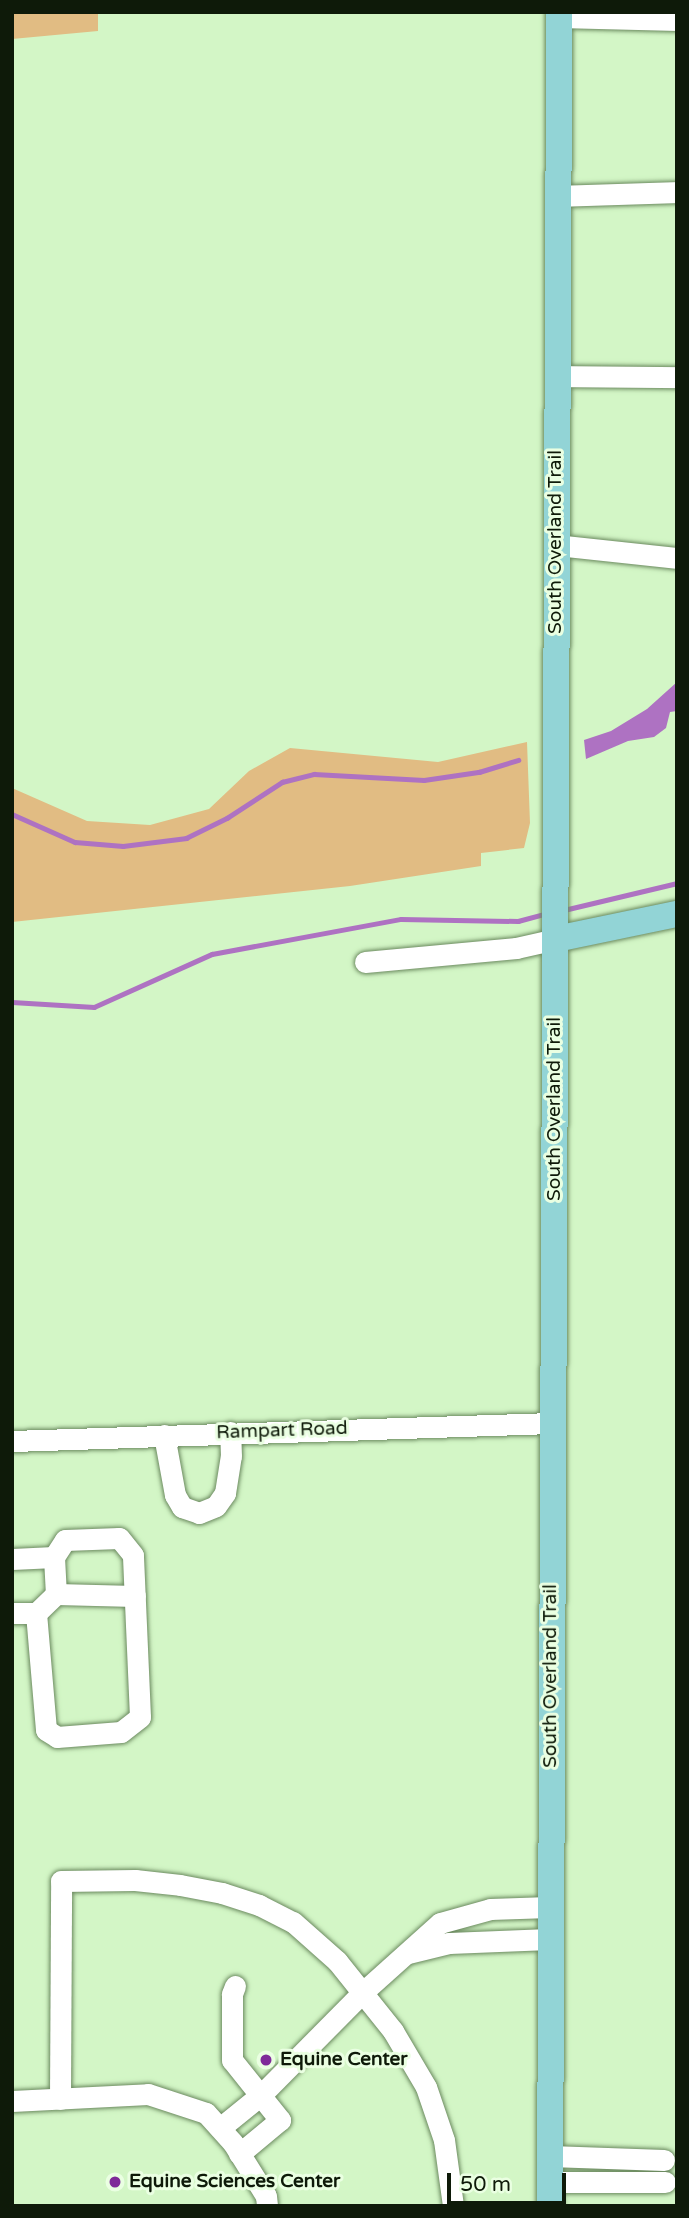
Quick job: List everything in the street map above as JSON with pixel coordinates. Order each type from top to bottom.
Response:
[{"type":"main road","name":"South Overland Trail","points":[[550,2181],[549,1907],[559,15]]},
{"type":"main road","points":[[556,920],[677,914]]},
{"type":"street","points":[[559,15],[677,20]]},
{"type":"street","points":[[558,196],[677,192]]},
{"type":"street","points":[[557,376],[677,377]]},
{"type":"street","points":[[556,545],[677,558]]},
{"type":"street","points":[[365,962],[516,948],[556,920]]},
{"type":"street","name":"Rampart Road","points":[[12,1441],[552,1423]]},
{"type":"street","points":[[164,1435],[175,1495],[182,1507],[199,1513],[216,1506],[225,1493],[231,1456],[230,1432]]},
{"type":"street","points":[[36,1613],[46,1730],[57,1737],[121,1732],[140,1717],[133,1555],[119,1538],[65,1540],[54,1557],[56,1594]]},
{"type":"street","points":[[12,1559],[54,1557]]},
{"type":"street","points":[[12,1614],[36,1613],[56,1594],[135,1596]]},
{"type":"street","points":[[60,2099],[61,1881],[135,1880],[180,1885],[259,1905],[293,1922],[337,1961],[393,2031],[426,2088],[444,2140],[453,2206]]},
{"type":"street","points":[[220,2129],[262,2094],[363,1992],[440,1923],[490,1909],[549,1907]]},
{"type":"street","points":[[403,1954],[449,1943],[549,1939]]},
{"type":"street","points":[[235,1986],[232,1994],[232,2060],[238,2070],[262,2094],[280,2120],[239,2154]]},
{"type":"street","points":[[12,2101],[148,2094],[206,2113],[239,2154],[266,2196],[267,2206]]},
{"type":"street","points":[[550,2181],[671,2154]]},
{"type":"street","points":[[671,2154],[662,2168],[673,2190]]},
{"type":"street","points":[[550,2181],[673,2190]]},
{"type":"shaded area","points":[[12,12],[98,12],[98,31],[12,39]]},
{"type":"shaded area","points":[[677,682],[677,711],[670,712],[666,728],[654,737],[628,741],[586,759],[584,740],[611,731],[647,709]]},
{"type":"shaded area","points":[[527,742],[530,823],[524,848],[481,853],[481,866],[350,886],[12,922],[12,788],[87,821],[150,825],[209,809],[249,771],[290,748],[438,762]]},
{"type":"waterway","points":[[12,814],[75,842],[123,846],[186,838],[227,818],[282,782],[314,774],[424,780],[479,772],[518,760]]},
{"type":"waterway","points":[[564,910],[677,883]]},
{"type":"waterway","points":[[12,1002],[94,1007],[212,954],[401,919],[518,921],[545,914]]},
{"type":"place","name":"Equine Center","points":[[266,2060]]},
{"type":"place","name":"Equine Sciences Center","points":[[115,2182]]}]
